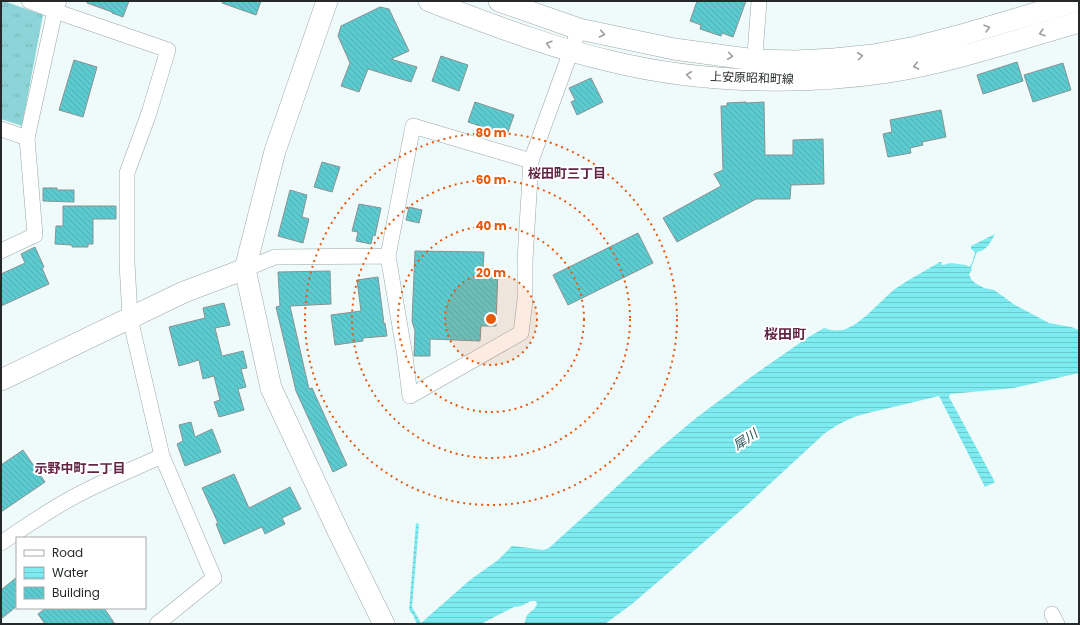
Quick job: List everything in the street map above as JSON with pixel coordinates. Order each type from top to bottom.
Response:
[{"type":"main road","points":[[327,1],[275,151],[245,269],[271,388],[338,531],[384,624]]},
{"type":"main road","name":"上安原昭和町線","points":[[430,1],[526,37],[571,51],[660,72],[698,76],[754,70],[795,61],[873,55],[916,47],[1077,1]]},
{"type":"main road","name":"上安原昭和町線","points":[[499,1],[579,29],[674,49],[754,70],[783,80],[836,78],[888,72],[940,62],[1079,22]]},
{"type":"main road","points":[[1,380],[184,292],[245,269]]},
{"type":"street","points":[[29,1],[58,6],[168,50],[149,113],[127,173],[127,262],[130,318],[162,456],[214,578],[158,624]]},
{"type":"street","points":[[754,70],[759,1]]},
{"type":"street","points":[[1,251],[35,235],[27,138],[58,6]]},
{"type":"street","points":[[531,160],[413,126],[388,256],[405,356],[410,396],[521,333],[525,300],[525,260],[531,160],[579,29]]},
{"type":"street","points":[[1,129],[27,138]]},
{"type":"street","points":[[245,269],[275,257],[388,256]]},
{"type":"street","points":[[1,543],[28,524],[68,500],[162,456]]},
{"type":"green space","points":[[1,1],[43,15],[22,126],[1,119]]},
{"type":"water","name":"犀川","points":[[995,234],[986,248],[977,252],[971,268],[972,270],[969,274],[971,279],[984,288],[994,290],[1015,305],[1049,323],[1079,330],[1079,373],[1014,388],[950,394],[949,397],[995,482],[985,487],[939,396],[864,414],[843,422],[824,434],[746,506],[632,604],[605,624],[524,624],[527,615],[535,608],[537,604],[536,601],[531,601],[521,606],[514,607],[481,624],[417,624],[409,610],[416,523],[419,524],[412,607],[421,623],[470,580],[498,560],[512,546],[543,550],[549,548],[646,460],[696,418],[807,338],[824,328],[831,330],[842,330],[849,328],[863,319],[895,289],[911,278],[940,262],[942,262],[941,264],[943,265],[951,263],[966,265],[969,267],[972,263],[975,252],[971,249],[971,246]]},
{"type":"building","points":[[87,1],[129,1],[123,17],[87,3]]},
{"type":"building","points":[[223,1],[261,1],[256,15],[222,3]]},
{"type":"building","points":[[697,1],[746,1],[733,37],[722,33],[721,36],[700,29],[701,25],[690,21]]},
{"type":"building","points":[[380,7],[389,9],[409,51],[391,59],[417,67],[411,82],[368,69],[359,92],[341,86],[350,63],[338,36],[341,26]]},
{"type":"building","points":[[441,56],[468,65],[459,91],[432,81]]},
{"type":"building","points":[[74,60],[97,67],[83,117],[59,110]]},
{"type":"building","points":[[1017,62],[1023,81],[983,94],[977,75]]},
{"type":"building","points":[[1063,63],[1071,90],[1033,102],[1024,75]]},
{"type":"building","points":[[591,78],[603,102],[577,115],[571,102],[575,100],[569,88]]},
{"type":"building","points":[[475,102],[514,115],[507,135],[468,122]]},
{"type":"building","points":[[764,102],[765,155],[793,155],[793,140],[823,139],[824,184],[791,185],[790,199],[756,199],[677,242],[663,218],[721,186],[714,174],[723,170],[721,106],[727,106],[727,103]]},
{"type":"building","points":[[941,110],[946,137],[922,142],[923,145],[910,148],[911,153],[888,157],[883,134],[892,132],[890,120]]},
{"type":"building","points":[[322,162],[340,167],[332,192],[314,187]]},
{"type":"building","points":[[43,188],[74,190],[74,202],[43,201]]},
{"type":"building","points":[[290,190],[307,195],[302,217],[309,219],[303,243],[278,236]]},
{"type":"building","points":[[359,204],[381,208],[375,236],[373,235],[371,244],[356,241],[358,232],[352,231]]},
{"type":"building","points":[[63,206],[116,206],[116,219],[93,219],[93,244],[88,244],[88,247],[72,247],[72,245],[55,244],[56,226],[63,226]]},
{"type":"building","points":[[409,207],[422,210],[419,223],[406,220]]},
{"type":"building","points":[[638,233],[653,263],[568,305],[553,275]]},
{"type":"building","points":[[35,247],[44,267],[42,268],[49,284],[1,306],[1,274],[25,263],[21,254]]},
{"type":"building","points":[[415,251],[484,252],[483,269],[498,269],[496,326],[481,326],[480,341],[430,339],[430,356],[414,356],[415,331],[412,321]]},
{"type":"building","points":[[330,271],[331,304],[290,306],[309,389],[312,388],[347,465],[333,472],[296,391],[276,307],[280,306],[278,272]]},
{"type":"building","points":[[378,277],[387,336],[363,338],[363,341],[335,345],[331,315],[361,311],[357,280]]},
{"type":"building","points":[[224,303],[230,325],[215,328],[222,356],[243,351],[247,368],[241,369],[246,387],[238,389],[244,410],[219,417],[214,402],[220,400],[214,376],[203,379],[199,360],[179,366],[169,327],[205,318],[203,308]]},
{"type":"building","points":[[191,422],[195,437],[212,429],[221,452],[185,466],[177,444],[183,441],[179,425]]},
{"type":"building","points":[[23,450],[45,482],[1,512],[1,465]]},
{"type":"building","points":[[234,474],[249,508],[290,487],[301,509],[282,518],[285,524],[265,534],[262,527],[224,544],[216,524],[218,523],[202,488]]},
{"type":"building","points":[[16,578],[16,607],[1,619],[1,590]]},
{"type":"building","points":[[45,609],[105,609],[115,624],[45,624],[38,614]]},
{"type":"district","name":"桜田町三丁目","points":[[567,173]]},
{"type":"district","name":"桜田町","points":[[785,334]]},
{"type":"district","name":"示野中町二丁目","points":[[80,468]]}]
